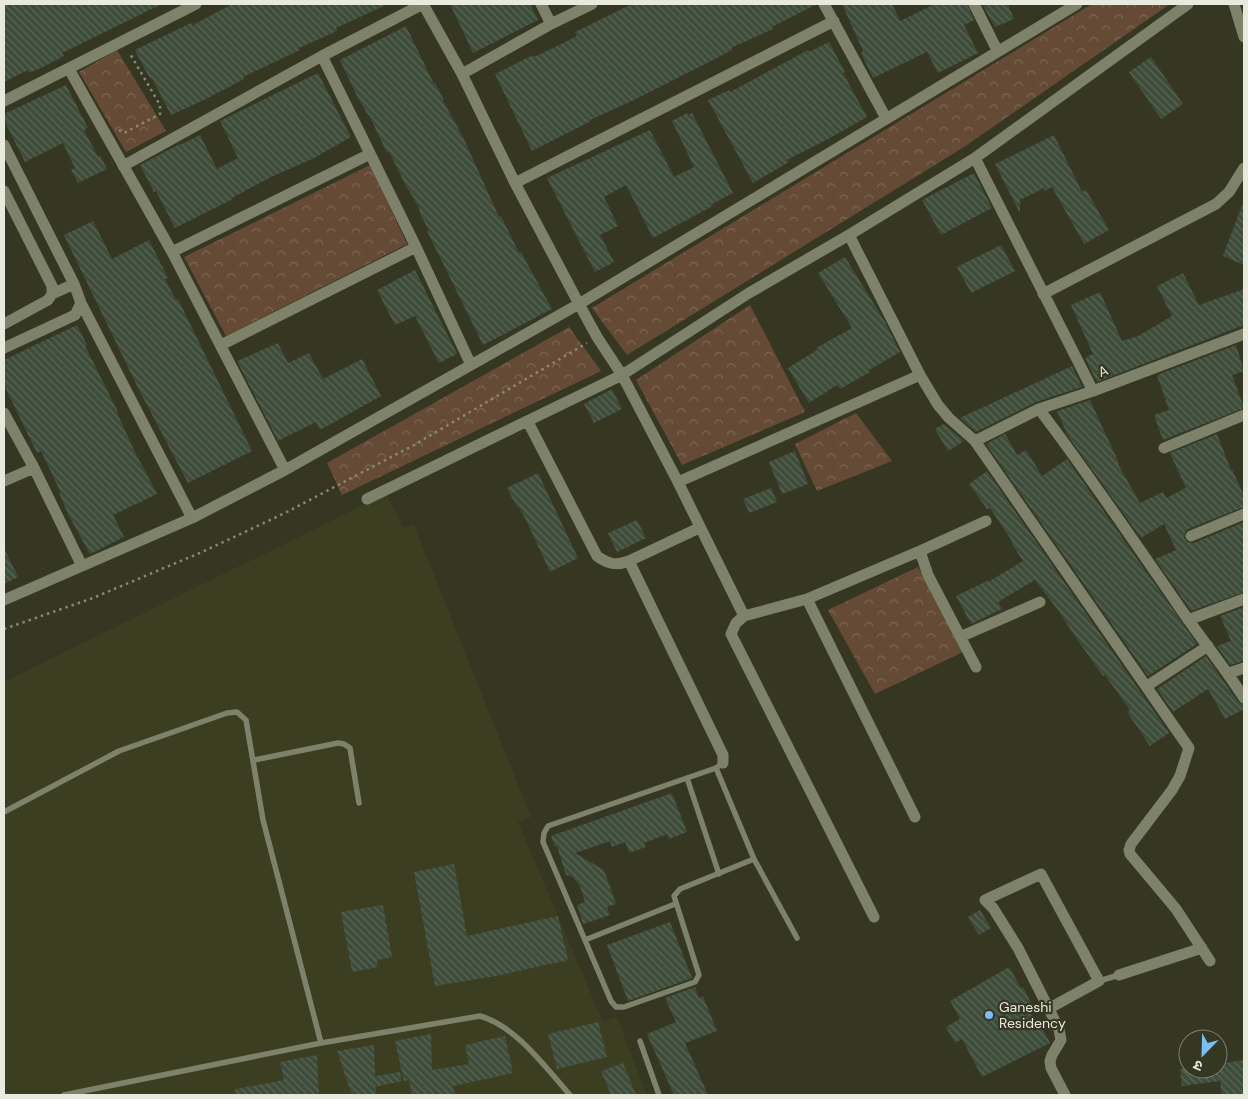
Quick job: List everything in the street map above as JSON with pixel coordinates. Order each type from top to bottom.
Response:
[{"type":"street","points":[[4,101],[196,4]]},
{"type":"street","points":[[123,166],[322,56],[423,4],[462,74],[515,183],[579,304],[597,337],[622,375],[678,482],[744,616]]},
{"type":"street","points":[[541,4],[551,24]]},
{"type":"street","points":[[462,74],[551,24],[592,4]]},
{"type":"street","points":[[824,4],[886,118]]},
{"type":"street","points":[[974,4],[998,50]]},
{"type":"street","points":[[4,600],[192,518],[285,470],[579,304],[1077,4]]},
{"type":"street","points":[[367,498],[622,375],[749,293],[975,158],[1188,4]]},
{"type":"street","points":[[1234,4],[1244,37]]},
{"type":"street","points":[[515,183],[834,21]]},
{"type":"street","points":[[322,56],[416,247],[471,365]]},
{"type":"street","points":[[69,69],[172,252],[285,470]]},
{"type":"street","points":[[4,145],[74,284],[81,303],[192,518]]},
{"type":"street","points":[[172,252],[370,154]]},
{"type":"street","points":[[975,158],[1093,391]]},
{"type":"street","points":[[1043,294],[1216,204],[1229,192],[1244,168]]},
{"type":"street","points":[[4,191],[52,286],[52,294]]},
{"type":"street","points":[[849,235],[920,375],[938,405],[949,418],[975,441],[1148,686],[1189,748],[1180,776],[1172,790],[1131,844],[1129,850],[1130,854],[1176,909],[1210,961]]},
{"type":"street","points":[[220,345],[416,247]]},
{"type":"street","points":[[4,324],[48,300],[52,294],[74,284]]},
{"type":"street","points":[[4,348],[75,316],[81,303]]},
{"type":"street","name":"A","points":[[975,441],[1039,409],[1093,391],[1244,334]]},
{"type":"street","points":[[678,482],[920,375]]},
{"type":"street","points":[[1039,409],[1080,464],[1188,620],[1229,673],[1244,698]]},
{"type":"street","points":[[4,413],[34,468],[82,566]]},
{"type":"street","points":[[1164,448],[1244,416]]},
{"type":"street","points":[[528,422],[597,556],[606,562],[619,565],[629,562],[699,528]]},
{"type":"street","points":[[4,481],[34,468]]},
{"type":"street","points":[[1191,536],[1244,514]]},
{"type":"street","points":[[874,917],[731,634],[736,624],[744,616],[807,599],[986,521]]},
{"type":"street","points":[[920,551],[928,575],[976,667]]},
{"type":"street","points":[[629,562],[723,755],[720,766]]},
{"type":"street","points":[[807,599],[915,817]]},
{"type":"street","points":[[1188,620],[1244,599]]},
{"type":"street","points":[[960,637],[1040,602]]},
{"type":"street","points":[[1148,686],[1208,646]]},
{"type":"street","points":[[1229,673],[1244,668]]},
{"type":"street","points":[[1048,1009],[1099,981],[1042,874],[985,900],[993,908],[1018,948],[1048,1009],[1062,1037],[1060,1044],[1052,1055],[1051,1068],[1065,1095]]},
{"type":"street","points":[[1119,975],[1202,948]]},
{"type":"lane","points":[[4,812],[119,751],[227,713],[237,712],[246,720],[264,820],[321,1043]]},
{"type":"lane","points":[[254,760],[338,743],[344,744],[350,748],[359,803]]},
{"type":"lane","points":[[754,859],[680,889],[674,896],[675,904],[698,970],[699,975],[696,982],[624,1007],[616,1006],[611,1001],[543,842],[544,832],[548,826],[720,766],[754,859],[796,938]]},
{"type":"lane","points":[[687,778],[719,874]]},
{"type":"lane","points":[[585,940],[675,904]]},
{"type":"lane","points":[[1099,981],[1119,975]]},
{"type":"lane","points":[[64,1095],[91,1092],[321,1043],[480,1016],[493,1020],[513,1034],[570,1095]]},
{"type":"lane","points":[[640,1041],[659,1095]]},
{"type":"path","points":[[116,129],[124,133],[160,114],[160,105],[122,40]]},
{"type":"path","points":[[4,629],[93,598],[202,552],[285,513],[414,445],[597,337]]},
{"type":"shaded area","points":[[386,494],[403,527],[414,525],[531,817],[518,822],[603,1022],[617,1017],[647,1095],[4,1095],[4,682]]},
{"type":"green space","points":[[1092,4],[1170,4],[964,147],[627,355],[592,308]]},
{"type":"green space","points":[[117,50],[166,131],[126,152],[79,72]]},
{"type":"green space","points":[[370,165],[407,244],[226,336],[184,257]]},
{"type":"green space","points":[[750,305],[805,412],[682,465],[636,380]]},
{"type":"green space","points":[[569,327],[601,371],[342,495],[327,463]]},
{"type":"green space","points":[[856,413],[892,461],[817,491],[795,444]]},
{"type":"green space","points":[[918,567],[965,651],[875,694],[828,610]]},
{"type":"building","points":[[4,4],[162,4],[62,53],[64,56],[43,67],[29,73],[28,70],[4,82]]},
{"type":"building","points":[[232,4],[388,4],[336,28],[337,31],[299,48],[300,50],[243,77],[244,79],[171,115],[135,50],[191,23],[193,25]]},
{"type":"building","points":[[450,4],[530,4],[538,20],[473,53]]},
{"type":"building","points":[[632,4],[817,4],[772,27],[773,29],[731,48],[732,50],[711,61],[590,120],[532,151],[495,74],[577,36],[575,32]]},
{"type":"building","points":[[842,4],[892,4],[900,21],[935,4],[967,4],[974,20],[964,25],[978,53],[938,73],[927,52],[873,78]]},
{"type":"building","points":[[982,4],[1008,4],[1014,19],[995,27]]},
{"type":"building","points":[[406,26],[434,84],[463,137],[499,217],[501,216],[519,253],[521,252],[552,309],[483,345],[427,231],[429,231],[420,210],[389,151],[387,153],[340,60]]},
{"type":"building","points":[[829,42],[845,72],[843,73],[867,117],[787,160],[789,162],[753,183],[708,100],[729,90],[730,92],[808,50],[809,52]]},
{"type":"building","points":[[1151,57],[1183,104],[1161,119],[1129,72]]},
{"type":"building","points":[[318,73],[351,137],[312,159],[271,177],[233,199],[175,228],[140,165],[200,135],[217,169],[238,158],[220,121]]},
{"type":"building","points":[[66,85],[88,128],[84,130],[98,157],[100,155],[107,169],[78,183],[71,170],[75,168],[63,143],[25,162],[4,120],[4,114]]},
{"type":"building","points":[[687,113],[688,115],[692,113],[733,193],[712,204],[713,206],[653,238],[626,185],[604,197],[618,226],[600,235],[614,262],[595,272],[547,178],[650,130],[674,177],[694,167],[672,121]]},
{"type":"building","points":[[1054,135],[1082,192],[1086,190],[1109,230],[1084,244],[1052,187],[1045,191],[1044,188],[1020,200],[1020,213],[995,164]]},
{"type":"building","points":[[974,173],[992,208],[941,235],[922,200]]},
{"type":"building","points":[[1244,200],[1244,265],[1223,256]]},
{"type":"building","points":[[93,221],[112,259],[149,240],[168,278],[165,279],[176,300],[178,299],[252,451],[188,483],[138,388],[64,235]]},
{"type":"building","points":[[1001,245],[1015,271],[971,293],[957,267]]},
{"type":"building","points":[[845,257],[885,322],[900,352],[840,389],[837,385],[809,403],[788,368],[817,350],[816,348],[852,328],[818,273]]},
{"type":"building","points":[[415,270],[457,354],[439,363],[415,316],[395,325],[377,290]]},
{"type":"building","points":[[1183,273],[1199,305],[1244,289],[1244,325],[1097,382],[1086,360],[1086,357],[1093,354],[1071,305],[1100,292],[1122,341],[1138,336],[1172,316],[1157,286]]},
{"type":"building","points":[[77,325],[135,452],[157,494],[113,515],[124,537],[90,554],[68,514],[59,493],[61,493],[41,451],[37,453],[4,385],[4,360]]},
{"type":"building","points":[[278,343],[288,363],[309,353],[323,379],[362,359],[381,396],[320,430],[316,422],[278,441],[237,361]]},
{"type":"building","points":[[1236,345],[1244,371],[1232,375],[1244,408],[1163,440],[1154,415],[1169,410],[1157,375]]},
{"type":"building","points":[[1072,366],[1082,387],[1036,402],[976,432],[960,418]]},
{"type":"building","points":[[612,389],[622,409],[594,423],[584,404]]},
{"type":"building","points":[[1090,400],[1118,464],[1140,503],[1163,492],[1166,498],[1186,488],[1170,453],[1217,434],[1231,470],[1244,496],[1244,507],[1188,529],[1185,532],[1184,538],[1187,542],[1194,543],[1244,522],[1244,592],[1191,611],[1155,559],[1176,550],[1164,524],[1141,538],[1068,436],[1057,411]]},
{"type":"building","points":[[944,424],[964,441],[948,451],[935,429]]},
{"type":"building","points":[[1005,434],[1017,455],[1026,450],[1042,476],[1067,459],[1197,644],[1148,676],[986,444]]},
{"type":"building","points":[[795,451],[808,484],[782,494],[769,462]]},
{"type":"building","points":[[987,471],[1169,733],[1150,746],[1127,712],[1130,710],[1105,675],[1103,676],[1064,618],[1035,580],[998,602],[1002,609],[971,624],[956,596],[988,582],[1023,561],[990,508],[987,509],[969,484]]},
{"type":"building","points":[[538,473],[578,558],[550,572],[527,522],[507,488]]},
{"type":"building","points":[[771,488],[777,502],[749,513],[743,499]]},
{"type":"building","points":[[637,520],[646,538],[617,552],[608,533]]},
{"type":"building","points":[[4,548],[18,577],[4,584]]},
{"type":"building","points":[[1244,607],[1244,661],[1230,665],[1217,646],[1231,641],[1220,616]]},
{"type":"building","points":[[1206,656],[1238,702],[1244,705],[1244,709],[1225,719],[1208,689],[1173,712],[1157,689]]},
{"type":"building","points":[[672,793],[687,832],[669,839],[667,834],[644,843],[646,847],[629,853],[625,842],[612,847],[610,841],[575,853],[604,870],[616,904],[607,907],[610,915],[583,924],[577,905],[585,902],[580,886],[572,876],[566,875],[557,846],[555,847],[551,836]]},
{"type":"building","points":[[454,864],[467,936],[558,916],[568,960],[496,976],[435,986],[414,872]]},
{"type":"building","points":[[383,905],[392,957],[377,960],[378,967],[352,972],[341,912]]},
{"type":"building","points":[[980,910],[991,928],[979,935],[968,917]]},
{"type":"building","points":[[670,922],[692,978],[628,1001],[607,945]]},
{"type":"building","points":[[1009,967],[1021,988],[1023,987],[1031,1003],[1027,1005],[1037,1026],[1040,1024],[1050,1043],[982,1077],[962,1039],[955,1043],[946,1027],[960,1019],[950,1001]]},
{"type":"building","points":[[695,987],[699,998],[703,996],[717,1031],[685,1043],[708,1095],[674,1095],[647,1034],[676,1022],[665,998]]},
{"type":"building","points":[[598,1022],[607,1057],[557,1069],[548,1034]]},
{"type":"building","points":[[431,1034],[432,1070],[469,1064],[465,1045],[505,1036],[513,1073],[453,1086],[455,1095],[412,1095],[409,1080],[404,1081],[395,1041]]},
{"type":"building","points":[[374,1045],[375,1076],[400,1072],[402,1081],[375,1087],[377,1095],[352,1095],[337,1051]]},
{"type":"building","points":[[317,1055],[319,1095],[236,1095],[235,1089],[284,1080],[280,1062]]},
{"type":"building","points":[[1244,1060],[1244,1095],[1222,1095],[1220,1081],[1182,1086],[1181,1079],[1228,1079],[1228,1062]]},
{"type":"building","points":[[623,1063],[636,1095],[611,1095],[601,1071]]},
{"type":"place","name":"Ganeshi Residency","points":[[989,1015]]}]
